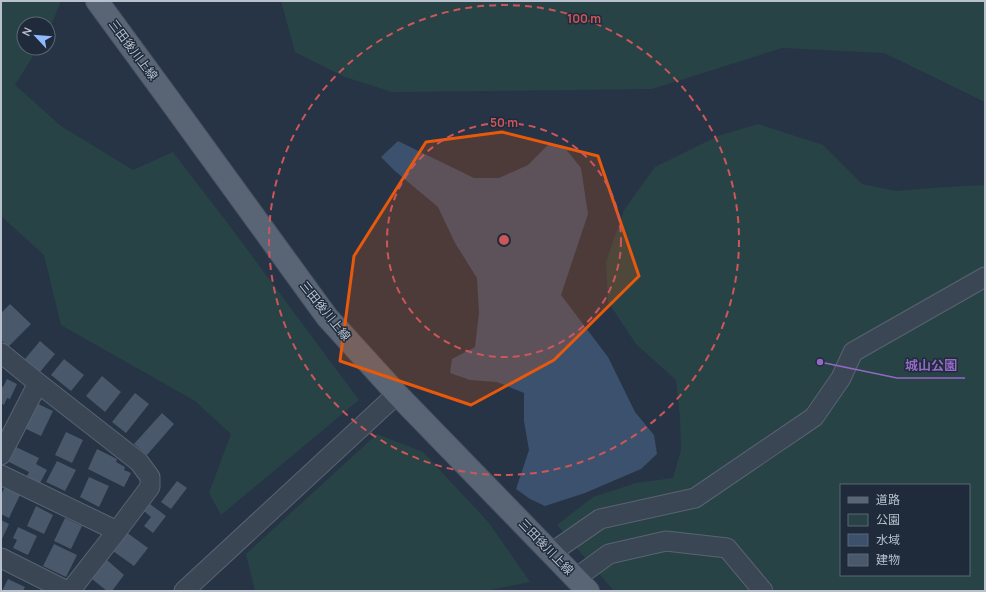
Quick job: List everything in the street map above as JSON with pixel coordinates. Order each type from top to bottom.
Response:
[{"type":"main road","name":"三田後川上線","points":[[97,1],[327,317],[398,394],[582,585]]},
{"type":"street","points":[[551,553],[600,519],[695,498],[814,417],[841,378],[853,352],[985,277]]},
{"type":"street","points":[[1,353],[139,462],[150,477],[150,487],[70,591]]},
{"type":"street","points":[[1,455],[38,383]]},
{"type":"street","points":[[184,591],[398,394]]},
{"type":"street","points":[[1,475],[117,531]]},
{"type":"street","points":[[582,585],[609,554],[666,541],[727,548],[763,591]]},
{"type":"street","points":[[1,558],[67,591]]},
{"type":"highlighted area","points":[[502,132],[598,156],[639,276],[554,360],[471,405],[340,361],[354,256],[426,142]]},
{"type":"green space","points":[[1,1],[61,1],[55,16],[16,16],[16,56],[33,56],[15,85],[61,126],[133,170],[173,152],[359,400],[221,515],[209,493],[231,434],[195,401],[61,325],[44,255],[1,216]]},
{"type":"green space","points":[[281,1],[985,1],[985,102],[884,53],[782,48],[652,89],[392,92],[345,77],[295,52]]},
{"type":"green space","points":[[758,124],[823,145],[862,184],[896,191],[985,185],[985,591],[614,591],[557,525],[593,497],[636,483],[673,478],[681,450],[680,417],[676,380],[636,344],[608,302],[606,262],[624,210],[655,167],[718,136]]},
{"type":"green space","points":[[377,434],[423,452],[489,523],[530,582],[486,591],[255,591],[246,554]]},
{"type":"water","points":[[398,141],[474,178],[499,178],[528,165],[549,144],[565,148],[581,168],[588,214],[561,295],[608,357],[635,412],[654,435],[657,454],[641,469],[585,493],[545,506],[530,499],[516,489],[529,450],[524,421],[524,393],[497,382],[470,380],[450,373],[452,359],[475,347],[479,313],[477,278],[455,243],[438,207],[395,171],[381,157]]},
{"type":"building","points":[[10,304],[31,324],[8,347],[1,340],[1,313]]},
{"type":"building","points":[[40,341],[55,354],[40,372],[25,359]]},
{"type":"building","points":[[64,359],[84,375],[71,391],[51,375]]},
{"type":"building","points":[[102,376],[121,392],[105,412],[86,396]]},
{"type":"building","points":[[7,379],[17,384],[10,399],[7,398],[4,405],[1,403],[1,386],[3,387]]},
{"type":"building","points":[[135,393],[149,404],[126,433],[112,422]]},
{"type":"building","points":[[36,403],[53,411],[41,436],[24,428]]},
{"type":"building","points":[[162,413],[174,424],[147,455],[134,444]]},
{"type":"building","points":[[66,432],[83,440],[72,463],[55,455]]},
{"type":"building","points":[[16,447],[39,458],[36,464],[47,470],[40,483],[27,476],[29,472],[9,462]]},
{"type":"building","points":[[97,449],[117,459],[116,462],[125,467],[124,470],[131,473],[124,487],[88,469]]},
{"type":"building","points":[[57,461],[76,470],[65,491],[46,482]]},
{"type":"building","points":[[89,477],[109,486],[99,507],[80,497]]},
{"type":"building","points":[[177,481],[187,488],[171,509],[161,502]]},
{"type":"building","points":[[4,488],[20,495],[9,518],[1,514],[1,495]]},
{"type":"building","points":[[150,504],[166,516],[153,533],[144,526],[151,517],[144,511]]},
{"type":"building","points":[[36,506],[53,515],[44,534],[27,526]]},
{"type":"building","points":[[65,518],[82,526],[71,549],[54,541]]},
{"type":"building","points":[[1,520],[9,524],[1,541]]},
{"type":"building","points":[[18,527],[37,536],[28,555],[13,548],[17,540],[13,538]]},
{"type":"building","points":[[126,532],[148,548],[134,566],[113,551]]},
{"type":"building","points":[[54,544],[77,555],[66,577],[43,566]]},
{"type":"building","points":[[107,560],[124,575],[112,591],[107,591],[92,579]]},
{"type":"building","points":[[8,579],[25,587],[23,591],[2,591]]},
{"type":"place","name":"城山公園","points":[[820,362]]}]
